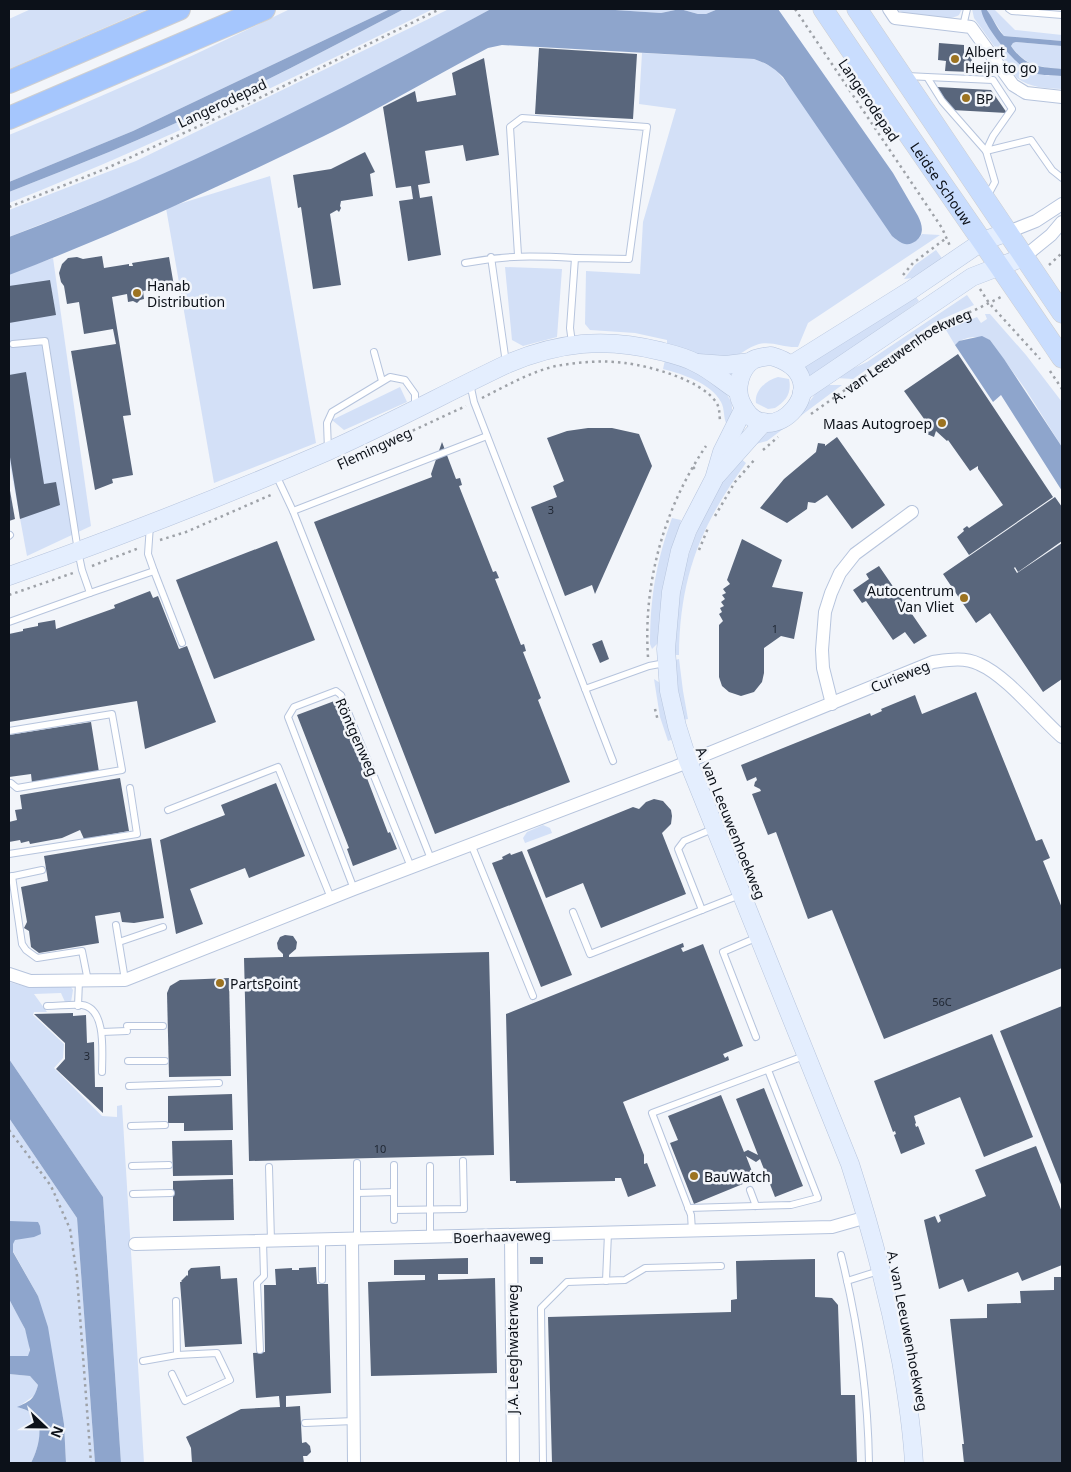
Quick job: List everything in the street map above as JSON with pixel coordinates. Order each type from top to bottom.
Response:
[{"type":"highway","points":[[9,82],[179,9]]},
{"type":"highway","points":[[9,118],[264,9]]},
{"type":"main road","name":"Leidse Schouw","points":[[823,9],[1000,266],[1051,363]]},
{"type":"main road","name":"Leidse Schouw","points":[[857,9],[1062,313]]},
{"type":"street","points":[[889,9],[896,18],[972,27],[1013,85],[1026,93],[1062,97]]},
{"type":"street","points":[[791,365],[911,290],[983,241],[1036,221],[1062,204]]},
{"type":"street","points":[[1024,256],[1051,235],[1062,222]]},
{"type":"street","name":"A. van Leeuwenhoekweg","points":[[802,392],[972,277],[1024,256]]},
{"type":"street","name":"Flemingweg","points":[[9,576],[150,524],[328,451],[528,355],[572,344],[600,343],[637,345],[697,363],[726,366],[750,362]]},
{"type":"street","points":[[771,356],[782,359],[791,365],[799,377],[802,392],[796,409],[790,415],[773,422],[764,422],[756,419],[744,408],[738,391],[739,382],[750,362],[760,357],[771,356]]},
{"type":"street","name":"Flemingweg","points":[[697,363],[738,391]]},
{"type":"street","name":"A. van Leeuwenhoekweg","points":[[744,408],[722,452],[714,478],[688,529],[675,573],[668,618],[667,662],[669,691],[688,761],[850,1164],[867,1217],[894,1322],[913,1437],[914,1463]]},
{"type":"street","name":"A. van Leeuwenhoekweg","points":[[714,478],[764,422]]},
{"type":"street","points":[[832,704],[822,650],[825,612],[830,593],[840,573],[855,554],[912,512]]},
{"type":"street","name":"Curieweg","points":[[688,761],[933,662],[957,659],[978,663],[997,674],[1062,737]]},
{"type":"street","points":[[9,974],[30,981],[125,980],[431,859],[688,761]]},
{"type":"street","name":"Boerhaaveweg","points":[[135,1244],[832,1227],[867,1217]]},
{"type":"street","name":"J.A. Leeghwaterweg","points":[[511,1235],[513,1463]]},
{"type":"street","points":[[354,1240],[354,1463]]},
{"type":"lane","points":[[963,26],[966,9]]},
{"type":"lane","points":[[1009,9],[1012,11],[1062,15]]},
{"type":"lane","points":[[902,76],[993,80],[1012,109],[993,136],[986,151]]},
{"type":"lane","points":[[927,78],[942,101],[986,151],[995,182],[986,198]]},
{"type":"lane","points":[[466,262],[491,257],[518,256],[629,260],[647,127],[522,118],[510,127],[518,256]]},
{"type":"lane","points":[[986,151],[1031,140],[1052,170],[1062,178]]},
{"type":"lane","points":[[491,257],[507,364]]},
{"type":"lane","points":[[572,344],[570,328],[575,258]]},
{"type":"lane","points":[[13,344],[45,341],[78,552],[90,593]]},
{"type":"lane","points":[[374,352],[382,382]]},
{"type":"lane","points":[[328,451],[327,423],[332,412],[390,377],[405,380],[415,394],[415,409]]},
{"type":"lane","points":[[470,382],[474,402],[613,761]]},
{"type":"lane","points":[[293,512],[487,436]]},
{"type":"lane","points":[[276,473],[431,859]]},
{"type":"lane","points":[[150,524],[148,554],[182,643]]},
{"type":"lane","points":[[9,622],[154,571]]},
{"type":"lane","points":[[585,689],[649,666],[667,662]]},
{"type":"lane","name":"Röntgenweg","points":[[354,889],[288,717],[294,707],[336,691],[342,695],[411,867]]},
{"type":"lane","points":[[9,731],[112,714],[122,770],[17,788],[9,783]]},
{"type":"lane","points":[[168,810],[278,766],[331,898]]},
{"type":"lane","points":[[9,854],[137,834],[130,788]]},
{"type":"lane","points":[[702,910],[678,849],[684,841],[715,828]]},
{"type":"lane","points":[[471,844],[534,996]]},
{"type":"lane","points":[[42,870],[10,877],[22,944],[26,950],[37,958],[82,951],[84,980],[78,1006]]},
{"type":"lane","points":[[573,912],[590,954],[742,894]]},
{"type":"lane","points":[[116,925],[125,980]]},
{"type":"lane","points":[[119,942],[163,927]]},
{"type":"lane","points":[[756,1037],[723,952],[759,937]]},
{"type":"lane","points":[[47,1006],[84,1005],[91,1009],[102,1027],[102,1072]]},
{"type":"lane","points":[[102,1032],[127,1028],[163,1026]]},
{"type":"lane","points":[[692,1231],[691,1215],[652,1113],[806,1055]]},
{"type":"lane","points":[[128,1061],[164,1061]]},
{"type":"lane","points":[[688,1208],[791,1205],[818,1198],[768,1070]]},
{"type":"lane","points":[[129,1086],[219,1083]]},
{"type":"lane","points":[[131,1126],[165,1125]]},
{"type":"lane","points":[[394,1210],[464,1209],[463,1161]]},
{"type":"lane","points":[[354,1240],[357,1163]]},
{"type":"lane","points":[[132,1166],[169,1165]]},
{"type":"lane","points":[[394,1165],[394,1220]]},
{"type":"lane","points":[[430,1166],[430,1238]]},
{"type":"lane","points":[[260,1350],[258,1282],[264,1276],[269,1167]]},
{"type":"lane","points":[[750,1190],[756,1206]]},
{"type":"lane","points":[[357,1193],[394,1192]]},
{"type":"lane","points":[[133,1194],[171,1193]]},
{"type":"lane","points":[[606,1281],[608,1233]]},
{"type":"lane","points":[[322,1240],[322,1280]]},
{"type":"lane","points":[[841,1255],[865,1384],[869,1463]]},
{"type":"lane","points":[[543,1463],[541,1308],[568,1282],[625,1280],[645,1268],[721,1266]]},
{"type":"lane","points":[[847,1281],[881,1270]]},
{"type":"lane","points":[[176,1301],[177,1355]]},
{"type":"lane","points":[[143,1361],[177,1355],[217,1352],[230,1380],[185,1401],[172,1374]]},
{"type":"lane","points":[[305,1424],[354,1421]]},
{"type":"path","name":"Langerodepad","points":[[9,207],[105,168],[234,110],[440,9]]},
{"type":"path","name":"Langerodepad","points":[[795,9],[942,228],[945,238],[958,258]]},
{"type":"path","points":[[899,280],[913,263],[945,238]]},
{"type":"path","points":[[972,277],[989,303],[1051,363],[1062,389]]},
{"type":"path","name":"A. van Leeuwenhoekweg","points":[[806,417],[933,328],[989,303]]},
{"type":"path","name":"Flemingweg","points":[[397,438],[541,370],[586,362],[625,363],[650,368],[674,376],[703,390],[716,403],[719,409],[720,425]]},
{"type":"path","points":[[761,451],[782,434]]},
{"type":"path","points":[[696,557],[720,505],[735,482],[758,455]]},
{"type":"path","points":[[693,467],[697,470]]},
{"type":"path","points":[[9,595],[186,532],[283,489]]},
{"type":"path","points":[[670,515],[677,516]]},
{"type":"path","points":[[9,1130],[50,1186],[70,1229],[77,1276],[91,1463]]},
{"type":"shaded area","points":[[31,9],[148,9],[9,69],[9,19]]},
{"type":"shaded area","points":[[290,9],[390,9],[133,131],[9,182],[9,135],[150,75]]},
{"type":"shaded area","points":[[404,9],[433,9],[223,110],[9,203],[9,192],[190,117],[239,94]]},
{"type":"shaded area","points":[[449,9],[495,9],[489,10],[303,110],[226,147],[144,183],[9,237],[9,210],[136,161]]},
{"type":"shaded area","points":[[600,9],[680,9],[661,13]]},
{"type":"shaded area","points":[[680,9],[718,9],[706,14],[698,14]]},
{"type":"shaded area","points":[[896,9],[962,9],[959,15],[946,19],[937,19],[910,15]]},
{"type":"shaded area","points":[[972,9],[981,9],[1002,44],[1024,68],[1039,74],[1062,76],[1062,89],[1033,86],[1017,78],[974,18]]},
{"type":"shaded area","points":[[986,9],[994,9],[1015,30],[1062,35],[1062,41],[1004,36]]},
{"type":"shaded area","points":[[1016,42],[1062,46],[1062,69],[1039,66],[1027,62],[1011,46]]},
{"type":"shaded area","points":[[642,53],[754,59],[775,69],[919,238],[922,234],[940,235],[808,323],[798,347],[769,343],[759,344],[731,358],[720,359],[667,344],[667,340],[635,333],[590,330],[585,324],[586,271],[640,274],[643,222],[676,109],[639,104]]},
{"type":"shaded area","points":[[270,176],[316,443],[214,483],[166,208]]},
{"type":"shaded area","points":[[936,250],[944,261],[922,277],[904,279],[915,265]]},
{"type":"shaded area","points":[[53,258],[91,526],[27,556],[9,459],[9,274]]},
{"type":"shaded area","points":[[505,267],[562,269],[557,337],[523,346],[512,340]]},
{"type":"shaded area","points":[[967,295],[974,305],[933,323],[853,379],[834,377],[867,362]]},
{"type":"shaded area","points":[[915,296],[919,301],[810,380],[804,366]]},
{"type":"shaded area","points":[[985,314],[990,314],[1026,355],[1062,402],[1062,447],[1026,390],[990,340],[972,337],[955,345],[946,330],[977,317],[981,323],[987,319]]},
{"type":"shaded area","points":[[665,360],[702,376],[721,388],[731,402],[732,408],[727,425],[721,402],[716,395],[695,380],[663,369]]},
{"type":"shaded area","points":[[778,377],[789,379],[790,388],[785,399],[775,408],[768,409],[756,403],[757,394],[762,386]]},
{"type":"shaded area","points":[[829,385],[842,385],[767,441],[756,444],[768,432],[786,426],[796,419],[816,393],[814,392]]},
{"type":"shaded area","points":[[400,387],[407,402],[344,430],[332,420]]},
{"type":"shaded area","points":[[740,458],[746,463],[716,509],[696,553],[683,601],[679,655],[674,655],[678,602],[690,551],[699,526],[711,503],[724,480]]},
{"type":"shaded area","points":[[672,518],[681,520],[659,642],[652,649],[650,644],[650,627],[655,580]]},
{"type":"shaded area","points":[[679,659],[688,719],[683,720],[676,678],[675,660]]},
{"type":"shaded area","points":[[654,679],[660,683],[671,734],[671,740],[668,741],[660,717]]},
{"type":"shaded area","points":[[543,825],[550,828],[552,833],[525,843],[523,838],[527,832]]},
{"type":"shaded area","points":[[9,982],[27,987],[71,987],[73,990],[71,1002],[65,1002],[61,993],[34,994],[47,1012],[34,1012],[33,1015],[64,1044],[63,1058],[54,1068],[102,1116],[117,1117],[117,1106],[122,1105],[144,1463],[121,1463],[103,1197],[9,1059]]},
{"type":"shaded area","points":[[9,1118],[77,1218],[95,1463],[66,1463],[64,1424],[38,1296],[9,1244]]},
{"type":"shaded area","points":[[9,1299],[27,1333],[30,1348],[29,1356],[9,1356]]},
{"type":"shaded area","points":[[9,1374],[30,1376],[38,1385],[35,1395],[18,1407],[34,1415],[38,1420],[39,1442],[31,1463],[9,1463]]},
{"type":"water","points":[[390,9],[404,9],[239,94],[190,117],[9,192],[9,182],[133,131]]},
{"type":"water","points":[[600,9],[661,13],[680,9],[698,14],[706,14],[718,9],[778,9],[893,173],[919,219],[922,229],[921,235],[911,244],[901,243],[892,236],[783,77],[773,68],[762,62],[754,59],[502,45],[488,48],[345,126],[246,173],[129,226],[9,275],[9,237],[132,187],[253,132],[372,73],[489,10]]},
{"type":"water","points":[[981,9],[986,9],[1004,36],[1062,41],[1062,46],[1016,42],[1011,46],[1022,58],[1033,65],[1062,69],[1062,76],[1039,74],[1024,68],[993,35]]},
{"type":"water","points":[[982,336],[990,340],[1004,359],[1062,447],[1062,491],[1001,395],[993,402],[955,345],[959,341]]},
{"type":"water","points":[[9,1059],[103,1197],[121,1463],[95,1463],[77,1218],[9,1118]]},
{"type":"water","points":[[9,1221],[38,1222],[40,1226],[41,1234],[15,1240],[13,1252],[38,1296],[48,1327],[64,1424],[66,1463],[31,1463],[38,1442],[39,1424],[34,1414],[17,1407],[31,1399],[38,1385],[30,1376],[9,1374],[9,1356],[28,1356],[30,1350],[25,1329],[9,1299]]},
{"type":"building","points":[[939,43],[964,45],[964,55],[972,56],[971,72],[945,71],[946,61],[938,60]]},
{"type":"building","points":[[539,48],[637,54],[633,119],[535,114]]},
{"type":"building","points":[[484,58],[499,155],[466,161],[463,145],[425,151],[430,183],[418,185],[420,198],[432,196],[441,255],[408,261],[399,201],[413,199],[411,186],[396,188],[383,107],[415,91],[417,102],[456,95],[452,73]]},
{"type":"building","points":[[937,87],[991,90],[1007,113],[952,110]]},
{"type":"building","points":[[365,152],[375,172],[370,174],[373,196],[341,201],[339,212],[337,210],[330,214],[341,285],[313,289],[301,207],[298,208],[293,175],[331,169]]},
{"type":"building","points":[[102,256],[104,268],[129,264],[129,266],[133,266],[132,263],[169,257],[174,286],[143,291],[144,299],[137,303],[133,301],[128,302],[127,294],[112,297],[131,415],[123,416],[133,475],[112,479],[113,483],[95,490],[71,351],[116,344],[113,329],[84,334],[79,302],[67,304],[64,286],[59,273],[62,264],[68,258],[77,257],[83,259]]},
{"type":"building","points":[[50,280],[56,315],[9,323],[9,286]]},
{"type":"building","points":[[958,354],[1053,497],[969,555],[957,537],[967,526],[969,528],[1003,505],[978,469],[978,466],[970,471],[948,440],[936,431],[934,437],[927,434],[930,427],[932,427],[904,391]]},
{"type":"building","points":[[26,372],[44,484],[56,482],[60,505],[20,519],[9,451],[9,375]]},
{"type":"building","points":[[588,428],[612,428],[639,434],[652,466],[595,594],[592,585],[565,596],[531,507],[557,497],[553,486],[564,481],[547,438],[567,431]]},
{"type":"building","points":[[837,437],[885,505],[852,529],[827,495],[815,503],[808,502],[807,509],[787,523],[760,508],[784,479],[816,452],[818,443],[825,444],[825,446]]},
{"type":"building","points":[[442,442],[456,479],[460,478],[462,485],[459,486],[493,572],[496,571],[499,578],[495,579],[521,645],[524,644],[526,651],[523,652],[541,698],[538,700],[570,782],[435,834],[314,522],[432,477],[431,474]]},
{"type":"building","points":[[9,485],[15,519],[9,521]]},
{"type":"building","points":[[1055,497],[1062,507],[1062,541],[1018,572],[1014,568],[1017,573],[1062,543],[1062,679],[1043,692],[990,613],[976,623],[943,574]]},
{"type":"building","points":[[742,539],[782,560],[772,587],[803,592],[794,639],[781,636],[764,648],[762,682],[754,692],[741,696],[729,692],[722,686],[719,677],[719,625],[723,621],[719,614],[722,612],[720,608],[724,606],[721,602],[725,599],[722,595],[726,593],[723,589],[730,584],[727,580]]},
{"type":"building","points":[[277,541],[315,640],[214,679],[176,580]]},
{"type":"building","points":[[879,566],[927,636],[914,644],[905,632],[893,640],[866,601],[862,603],[853,590],[869,579],[866,574]]},
{"type":"building","points":[[150,591],[153,598],[158,596],[179,649],[187,646],[216,722],[145,749],[137,701],[9,722],[9,634],[38,626],[38,623],[55,620],[56,629],[115,608],[114,605]]},
{"type":"building","points":[[602,640],[609,659],[600,663],[592,644]]},
{"type":"building","points":[[976,692],[1036,841],[1042,839],[1050,858],[1043,861],[1062,908],[1062,968],[884,1039],[832,910],[808,919],[776,832],[768,835],[752,794],[761,791],[754,786],[757,780],[756,777],[747,781],[741,765],[870,713],[871,716],[882,711],[881,709],[915,695],[922,714]]},
{"type":"building","points":[[337,700],[388,833],[390,832],[397,849],[353,866],[347,849],[349,848],[297,715]]},
{"type":"building","points":[[91,722],[99,772],[32,783],[31,774],[9,777],[9,735]]},
{"type":"building","points":[[120,778],[129,831],[84,839],[80,830],[62,838],[30,844],[29,841],[21,843],[20,840],[9,842],[9,822],[17,820],[15,810],[22,809],[20,795]]},
{"type":"building","points":[[276,783],[305,856],[249,878],[245,868],[190,889],[203,924],[176,934],[160,840],[225,815],[221,805]]},
{"type":"building","points":[[654,799],[663,801],[671,810],[671,824],[662,833],[686,894],[601,928],[583,883],[546,898],[527,850],[633,807],[639,809],[646,802]]},
{"type":"building","points":[[151,838],[164,918],[134,923],[122,922],[120,912],[95,916],[99,943],[39,953],[31,947],[29,931],[24,928],[27,922],[21,887],[48,881],[44,856]]},
{"type":"building","points":[[522,851],[572,975],[541,987],[492,863],[503,859],[502,857],[510,853],[511,855]]},
{"type":"building","points":[[285,935],[293,936],[297,942],[296,949],[289,957],[489,952],[494,1155],[249,1161],[244,958],[283,957],[277,943],[280,937]]},
{"type":"building","points":[[683,943],[684,947],[681,948],[683,952],[703,944],[743,1046],[723,1054],[725,1058],[728,1056],[729,1060],[623,1102],[644,1155],[644,1164],[647,1163],[656,1186],[628,1197],[621,1178],[615,1178],[615,1181],[516,1183],[516,1181],[510,1181],[506,1014]]},
{"type":"building","points":[[229,978],[231,1076],[169,1077],[167,993],[170,986],[180,980]]},
{"type":"building","points":[[1062,1006],[1062,1187],[1000,1031]]},
{"type":"building","points":[[73,1013],[73,1016],[86,1015],[87,1043],[94,1042],[95,1087],[103,1087],[103,1113],[56,1069],[65,1059],[65,1043],[34,1014]]},
{"type":"building","points":[[992,1034],[1033,1137],[984,1157],[960,1097],[914,1116],[916,1127],[918,1126],[925,1144],[901,1154],[894,1135],[896,1134],[895,1131],[893,1132],[874,1081]]},
{"type":"building","points":[[764,1088],[803,1186],[775,1197],[760,1159],[756,1162],[746,1156],[755,1179],[694,1204],[670,1143],[678,1140],[668,1116],[721,1095],[744,1152],[748,1150],[758,1155],[736,1099]]},
{"type":"building","points":[[232,1094],[233,1130],[184,1131],[184,1123],[168,1123],[168,1096]]},
{"type":"building","points":[[232,1140],[233,1175],[173,1176],[172,1141]]},
{"type":"building","points":[[1036,1146],[1062,1212],[1062,1265],[1022,1281],[1018,1272],[968,1292],[963,1279],[939,1289],[924,1220],[935,1216],[938,1223],[941,1221],[939,1215],[986,1196],[975,1170]]},
{"type":"building","points":[[233,1179],[234,1220],[173,1221],[173,1181]]},
{"type":"building","points":[[530,1257],[543,1257],[543,1264],[530,1264]]},
{"type":"building","points":[[468,1258],[468,1274],[438,1274],[438,1280],[495,1278],[497,1373],[371,1376],[368,1282],[425,1280],[425,1275],[394,1275],[394,1260]]},
{"type":"building","points":[[815,1259],[815,1297],[832,1298],[838,1305],[841,1395],[855,1395],[857,1463],[552,1463],[548,1317],[731,1312],[731,1300],[737,1299],[736,1261]]},
{"type":"building","points":[[220,1266],[221,1279],[237,1278],[242,1344],[185,1347],[180,1282],[188,1276],[188,1271],[191,1268]]},
{"type":"building","points":[[316,1267],[317,1284],[328,1284],[331,1393],[286,1396],[286,1407],[300,1406],[302,1443],[306,1442],[310,1446],[311,1452],[307,1456],[303,1456],[304,1463],[192,1463],[191,1448],[186,1437],[241,1409],[280,1407],[279,1396],[256,1398],[253,1353],[265,1352],[264,1285],[276,1285],[275,1269],[292,1268],[292,1270],[299,1270],[299,1268]]},
{"type":"building","points":[[1054,1277],[1062,1277],[1062,1463],[964,1463],[962,1444],[964,1444],[950,1319],[987,1318],[987,1304],[1021,1303],[1020,1291],[1054,1290]]},
{"type":"place","name":"Albert Heijn to go","points":[[955,59]]},
{"type":"place","name":"BP","points":[[966,98]]},
{"type":"place","name":"Hanab Distribution","points":[[137,293]]},
{"type":"place","name":"Maas Autogroep","points":[[942,423]]},
{"type":"place","name":"Autocentrum Van Vliet","points":[[964,598]]},
{"type":"place","name":"PartsPoint","points":[[220,983]]},
{"type":"place","name":"BauWatch","points":[[694,1176]]}]
